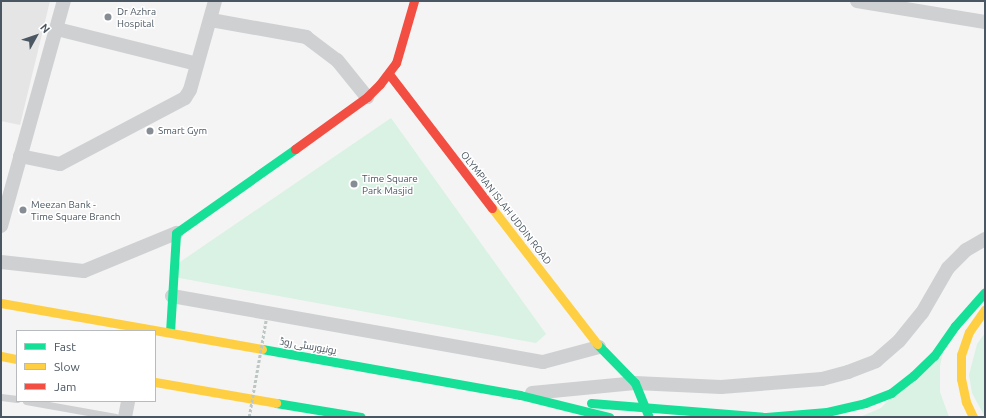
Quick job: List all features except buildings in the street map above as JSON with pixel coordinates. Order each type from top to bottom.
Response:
[{"type":"main road","points":[[170,332],[176,233],[367,97],[389,74],[402,48],[414,1]]},
{"type":"main road","name":"OLYMPIAN ISLAH UDDIN ROAD","points":[[389,74],[599,347],[635,383],[646,413]]},
{"type":"main road","points":[[520,395],[646,413],[766,417],[827,412],[865,403],[891,393],[913,376],[934,356],[955,326],[985,292]]},
{"type":"main road","name":"یونیورسٹی روڈ","points":[[1,303],[520,395],[609,417]]},
{"type":"main road","points":[[973,417],[966,402],[961,379],[961,355],[969,332],[985,309]]},
{"type":"main road","points":[[1,356],[16,358]]},
{"type":"main road","points":[[156,382],[361,417]]},
{"type":"street","points":[[1,226],[64,1]]},
{"type":"street","points":[[20,156],[60,164],[185,98],[190,90],[211,20],[215,1]]},
{"type":"street","points":[[857,1],[985,22]]},
{"type":"street","points":[[211,20],[306,37],[337,60],[367,97]]},
{"type":"street","points":[[57,29],[197,64]]},
{"type":"street","points":[[1,262],[84,271],[176,233]]},
{"type":"street","points":[[520,395],[635,383],[721,387],[822,379],[848,372],[876,361],[899,341],[922,313],[948,268],[966,250],[985,239]]},
{"type":"street","points":[[172,296],[544,362],[599,347]]},
{"type":"street","points":[[125,417],[128,402]]},
{"type":"lane","points":[[1,397],[16,399]]},
{"type":"lane","points":[[32,402],[116,417]]},
{"type":"path","points":[[248,417],[266,320]]},
{"type":"shaded area","points":[[1,1],[50,1],[20,125],[1,121]]},
{"type":"green space","points":[[391,118],[546,334],[536,343],[174,277],[177,264]]},
{"type":"green space","points":[[985,333],[985,417],[972,393],[969,375],[977,344]]},
{"type":"green space","points":[[946,339],[940,366],[940,392],[949,417],[860,417],[881,408]]},
{"type":"traffic: fast","points":[[170,332],[176,233],[295,149]]},
{"type":"traffic: fast","points":[[591,403],[766,417],[827,412],[865,403],[891,393],[913,376],[934,356],[955,326],[985,292]]},
{"type":"traffic: fast","points":[[597,344],[635,383],[649,417]]},
{"type":"traffic: fast","points":[[262,349],[520,395],[609,417]]},
{"type":"traffic: fast","points":[[276,403],[361,417]]},
{"type":"traffic: slow","points":[[492,208],[597,344]]},
{"type":"traffic: slow","points":[[1,303],[154,330]]},
{"type":"traffic: slow","points":[[973,417],[966,402],[961,379],[961,355],[969,332],[985,309]]},
{"type":"traffic: slow","points":[[156,330],[262,349]]},
{"type":"traffic: slow","points":[[1,356],[16,359]]},
{"type":"traffic: slow","points":[[156,382],[276,403]]},
{"type":"traffic: jam","points":[[295,149],[367,97],[380,84],[396,63],[414,1]]},
{"type":"traffic: jam","points":[[389,74],[492,208]]},
{"type":"place","name":"Dr Azhra Hospital","points":[[108,17]]},
{"type":"place","name":"Smart Gym","points":[[150,131]]},
{"type":"place","name":"Time Square Park Masjid","points":[[354,184]]},
{"type":"place","name":"Meezan Bank - Time Square Branch","points":[[23,210]]}]
